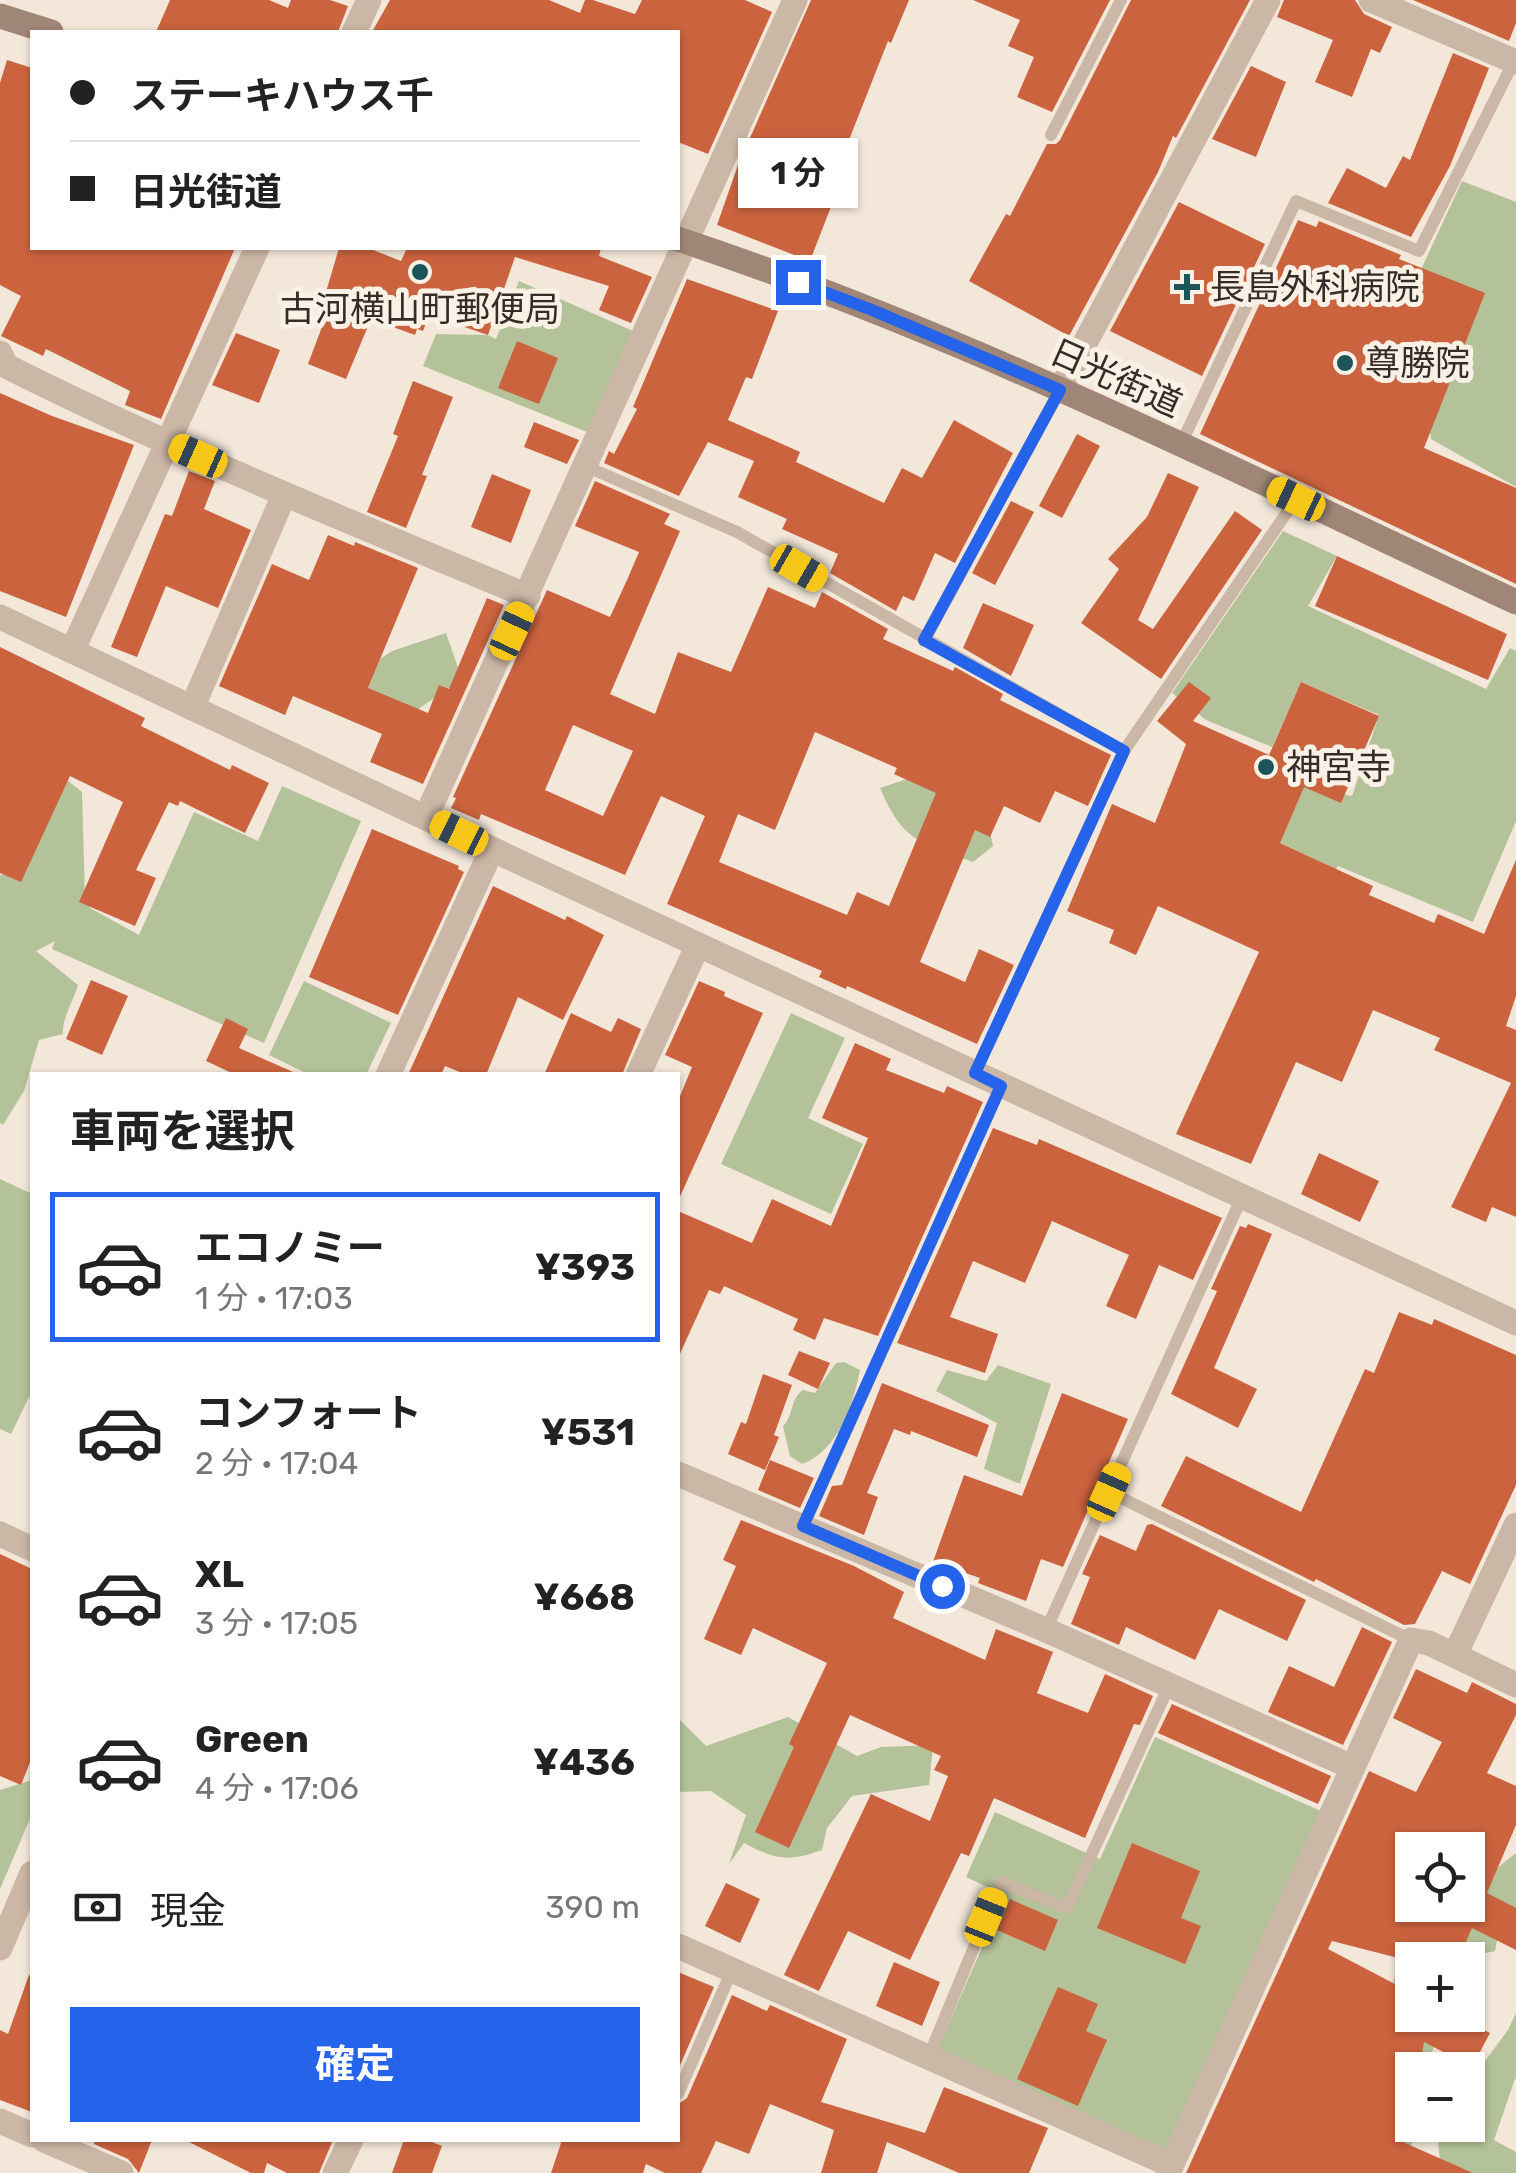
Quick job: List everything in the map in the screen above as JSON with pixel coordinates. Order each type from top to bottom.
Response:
[{"type":"main road","points":[[0,16],[45,30]]},
{"type":"main road","name":"日光街道","points":[[682,240],[872,310],[1060,390],[1516,602]]},
{"type":"street","points":[[355,30],[369,0]]},
{"type":"street","points":[[1060,390],[1268,0]]},
{"type":"street","points":[[1371,0],[1515,61]]},
{"type":"street","points":[[682,240],[786,3]]},
{"type":"street","points":[[72,652],[256,250]]},
{"type":"street","points":[[426,818],[528,596],[678,250]]},
{"type":"street","points":[[2,361],[284,494],[528,596]]},
{"type":"street","points":[[192,708],[284,494]]},
{"type":"street","points":[[0,618],[1516,1324]]},
{"type":"street","points":[[389,1072],[492,849]]},
{"type":"street","points":[[639,1072],[698,944]]},
{"type":"street","points":[[680,1475],[1046,1630],[1352,1767]]},
{"type":"street","points":[[1455,1655],[1516,1526]]},
{"type":"street","points":[[0,1534],[30,1548]]},
{"type":"street","points":[[680,1947],[1170,2169],[1411,1640],[1429,1643],[1516,1684]]},
{"type":"street","points":[[0,1948],[30,1879]]},
{"type":"street","points":[[0,2121],[30,2134]]},
{"type":"street","points":[[49,2142],[122,2173]]},
{"type":"street","points":[[335,2173],[350,2142]]},
{"type":"lane","points":[[1051,135],[1121,0]]},
{"type":"lane","points":[[1180,446],[1296,201],[1419,252],[1515,61]]},
{"type":"lane","points":[[924,640],[1060,390]]},
{"type":"lane","points":[[585,466],[737,532],[1124,751]]},
{"type":"lane","points":[[975,1073],[1124,751],[1296,499]]},
{"type":"lane","points":[[803,1526],[1001,1086]]},
{"type":"lane","points":[[1046,1630],[1242,1198]]},
{"type":"lane","points":[[1109,1492],[1411,1640]]},
{"type":"lane","points":[[928,2058],[1001,1882],[1067,1908],[1169,1686]]},
{"type":"lane","points":[[680,2089],[732,1970]]},
{"type":"green space","points":[[1462,181],[1516,202],[1516,487],[1431,439],[1412,289]]},
{"type":"green space","points":[[519,281],[633,331],[587,432],[423,366],[436,334],[488,335],[496,339]]},
{"type":"green space","points":[[1283,531],[1337,556],[1308,606],[1486,689],[1510,648],[1516,651],[1516,821],[1473,922],[1338,866],[1336,869],[1166,789],[1180,784],[1304,787],[1352,796],[1379,715],[1301,682],[1272,747],[1206,720],[1172,693]]},
{"type":"green space","points":[[446,633],[462,679],[404,719],[367,691],[380,659],[392,651]]},
{"type":"green space","points":[[57,772],[82,792],[85,898],[90,908],[139,935],[194,812],[258,841],[282,786],[361,821],[264,1043],[52,949],[55,941],[36,951],[78,985],[63,1034],[39,1040],[24,1091],[3,1125],[0,875],[5,874]]},
{"type":"green space","points":[[913,777],[947,792],[968,832],[989,827],[993,846],[973,862],[927,844],[906,830],[880,788]]},
{"type":"green space","points":[[304,981],[391,1023],[367,1072],[304,1072],[269,1055]]},
{"type":"green space","points":[[791,1013],[845,1038],[808,1118],[863,1144],[831,1214],[721,1164]]},
{"type":"green space","points":[[0,1179],[30,1193],[30,1395],[11,1434],[0,1429]]},
{"type":"green space","points":[[844,1362],[860,1370],[848,1412],[825,1449],[802,1464],[790,1456],[783,1426],[799,1393],[815,1393],[836,1363]]},
{"type":"green space","points":[[998,1365],[1051,1384],[1020,1484],[984,1469],[997,1423],[936,1391],[947,1370],[986,1381]]},
{"type":"green space","points":[[788,1717],[857,1756],[881,1747],[933,1745],[929,1785],[852,1796],[827,1828],[822,1850],[782,1857],[744,1843],[729,1864],[746,1815],[711,1791],[680,1792],[680,1720],[706,1746]]},
{"type":"green space","points":[[1155,1737],[1323,1812],[1168,2161],[934,2057],[1005,1895],[966,1877],[995,1812],[1100,1859]]},
{"type":"green space","points":[[30,1781],[30,1819],[0,1889],[0,1790]]},
{"type":"green space","points":[[1516,1853],[1516,1913],[1502,1913],[1495,1951],[1485,1953],[1485,1942],[1403,1942],[1404,1937],[1434,1922],[1485,1922],[1485,1862],[1493,1880],[1496,1869]]},
{"type":"green space","points":[[1395,1976],[1395,2032],[1434,2032],[1438,2035],[1432,2052],[1395,2052],[1393,1985]]},
{"type":"green space","points":[[1516,2013],[1516,2076],[1494,2140],[1516,2152],[1516,2173],[1441,2173],[1438,2142],[1485,2142],[1485,2061]]},
{"type":"green space","points":[[1399,2142],[1412,2142],[1400,2173]]},
{"type":"building","points":[[170,0],[269,0],[288,8],[291,0],[330,0],[348,6],[339,30],[157,30]]},
{"type":"building","points":[[390,0],[549,0],[580,13],[585,0],[593,0],[635,14],[642,0],[745,0],[772,12],[708,154],[680,143],[680,30],[373,30]]},
{"type":"building","points":[[811,0],[909,0],[891,43],[888,41],[832,183],[839,186],[810,261],[717,225],[738,165]]},
{"type":"building","points":[[973,0],[1110,0],[1052,112],[1017,97],[1034,57],[1008,46],[1020,20]]},
{"type":"building","points":[[1131,0],[1250,0],[1176,138],[1173,136],[1158,172],[1069,336],[969,281],[1006,214],[1010,216],[1047,144],[1060,140]]},
{"type":"building","points":[[1284,0],[1355,0],[1364,14],[1392,27],[1380,53],[1371,49],[1352,97],[1315,82],[1333,40],[1277,17]]},
{"type":"building","points":[[1413,0],[1516,0],[1516,23],[1509,41]]},
{"type":"building","points":[[1453,53],[1489,68],[1450,166],[1411,237],[1328,203],[1347,168],[1386,188],[1403,156],[1410,160]]},
{"type":"building","points":[[7,60],[30,67],[30,250],[234,250],[161,419],[125,405],[130,391],[46,349],[43,356],[1,336],[21,296],[0,285],[0,83]]},
{"type":"building","points":[[1251,66],[1286,82],[1256,157],[1212,139]]},
{"type":"building","name":"長島外科病院","points":[[1179,202],[1265,244],[1202,376],[1110,331]]},
{"type":"building","name":"尊勝院","points":[[1298,220],[1316,227],[1319,221],[1401,255],[1399,259],[1485,293],[1424,448],[1516,488],[1516,584],[1200,434]]},
{"type":"building","points":[[338,250],[373,250],[401,261],[406,250],[600,250],[599,256],[652,277],[631,323],[599,310],[609,286],[515,257],[488,335],[429,315],[423,331],[417,329],[415,335],[371,319],[346,379],[308,364],[334,295],[326,292]]},
{"type":"building","points":[[687,279],[778,311],[752,379],[746,377],[728,420],[800,452],[796,462],[884,503],[902,468],[922,478],[954,420],[1013,453],[955,563],[935,553],[914,601],[903,596],[896,611],[830,573],[838,554],[782,529],[787,519],[738,497],[754,461],[708,442],[679,496],[604,463],[609,451],[614,454],[637,409],[633,407]]},
{"type":"building","points":[[236,333],[280,350],[259,403],[212,385]]},
{"type":"building","points":[[517,341],[558,358],[539,404],[498,388]]},
{"type":"building","points":[[413,381],[453,397],[406,528],[367,512],[398,436],[393,434]]},
{"type":"building","points":[[0,393],[134,445],[66,617],[0,591]]},
{"type":"building","points":[[534,422],[579,440],[567,464],[524,447]]},
{"type":"building","points":[[1077,434],[1100,446],[1062,518],[1039,506]]},
{"type":"building","points":[[189,471],[215,481],[204,509],[251,530],[218,608],[166,586],[137,657],[111,647],[165,514],[172,516]]},
{"type":"building","points":[[1168,473],[1199,487],[1138,620],[1153,629],[1235,511],[1262,530],[1161,679],[1081,623],[1119,569],[1108,559],[1147,517]]},
{"type":"building","points":[[492,474],[531,490],[511,543],[471,527]]},
{"type":"building","points":[[595,481],[670,514],[664,524],[680,531],[610,694],[655,714],[678,652],[731,672],[768,587],[815,608],[822,592],[888,629],[883,639],[953,671],[955,667],[1003,694],[1000,700],[1111,755],[1088,806],[1055,791],[1040,823],[1004,806],[990,837],[975,830],[920,962],[965,982],[979,949],[1014,965],[977,1044],[819,977],[822,971],[667,904],[705,816],[661,796],[625,875],[481,814],[479,820],[451,808],[547,590],[610,617],[627,580],[639,552],[575,526]],"holes":[[[573,725],[633,751],[603,816],[545,790]],[[815,732],[897,768],[894,774],[936,793],[889,906],[857,892],[847,915],[719,862],[738,814],[775,830]]]},
{"type":"building","points":[[1011,501],[1034,512],[995,585],[972,573]]},
{"type":"building","points":[[328,535],[418,568],[368,688],[428,713],[439,685],[449,689],[487,598],[504,605],[423,784],[370,762],[382,734],[293,696],[285,715],[219,686],[272,564],[309,580]]},
{"type":"building","points":[[1337,556],[1507,634],[1488,680],[1315,606]]},
{"type":"building","points":[[983,603],[1034,625],[1011,676],[963,648]]},
{"type":"building","points":[[0,647],[145,718],[141,726],[230,770],[232,765],[269,783],[245,833],[180,801],[178,806],[169,802],[136,870],[156,878],[135,926],[79,902],[123,802],[70,776],[21,882],[0,873]]},
{"type":"building","points":[[1189,682],[1211,698],[1193,721],[1269,755],[1301,682],[1379,716],[1341,803],[1304,787],[1280,843],[1373,886],[1369,895],[1434,923],[1438,914],[1484,934],[1516,860],[1516,996],[1506,1026],[1516,1030],[1516,1217],[1492,1207],[1486,1222],[1451,1207],[1511,1083],[1434,1050],[1440,1038],[1373,1010],[1342,1082],[1296,1062],[1251,1164],[1176,1134],[1259,952],[1158,906],[1136,955],[1109,943],[1114,930],[1067,911],[1112,804],[1155,823],[1186,744],[1157,721]]},
{"type":"building","points":[[372,829],[459,866],[464,872],[398,1015],[309,977]]},
{"type":"building","points":[[493,886],[604,935],[563,1020],[518,997],[487,1072],[460,1072],[445,1066],[442,1072],[409,1072]]},
{"type":"building","points":[[91,980],[128,996],[102,1055],[66,1039]]},
{"type":"building","points":[[699,981],[763,1013],[680,1197],[680,1096],[692,1067],[665,1055]]},
{"type":"building","points":[[571,1013],[611,1032],[618,1018],[641,1029],[623,1072],[545,1072]]},
{"type":"building","points":[[226,1018],[248,1029],[239,1048],[293,1072],[230,1072],[206,1061]]},
{"type":"building","points":[[855,1043],[891,1059],[886,1070],[944,1093],[947,1086],[983,1102],[878,1336],[824,1318],[815,1340],[793,1330],[798,1319],[724,1286],[720,1294],[709,1290],[680,1354],[680,1212],[752,1243],[772,1199],[831,1226],[868,1138],[822,1118]]},
{"type":"building","points":[[993,1128],[1037,1145],[1039,1139],[1222,1218],[1193,1280],[1159,1265],[1136,1319],[1106,1306],[1129,1255],[1052,1221],[1025,1283],[973,1261],[950,1317],[998,1334],[985,1373],[897,1343]]},
{"type":"building","points":[[1319,1153],[1379,1181],[1360,1222],[1301,1194]]},
{"type":"building","points":[[1248,1224],[1272,1234],[1214,1368],[1257,1389],[1238,1428],[1171,1394],[1217,1291],[1211,1289],[1240,1226],[1246,1228]]},
{"type":"building","points":[[1399,1312],[1432,1325],[1434,1319],[1516,1355],[1516,1485],[1470,1584],[1442,1571],[1415,1624],[1404,1625],[1161,1506],[1186,1456],[1301,1512],[1365,1369],[1374,1373]]},
{"type":"building","points":[[799,1351],[830,1363],[818,1389],[788,1375]]},
{"type":"building","points":[[763,1374],[792,1385],[774,1435],[779,1437],[765,1470],[728,1454],[741,1422],[746,1424]]},
{"type":"building","points":[[882,1383],[989,1425],[977,1457],[911,1431],[910,1435],[894,1429],[867,1493],[878,1497],[864,1535],[819,1516],[832,1486],[842,1485]]},
{"type":"building","points":[[1062,1393],[1128,1419],[1063,1567],[1041,1559],[1026,1601],[978,1583],[980,1578],[933,1562],[964,1475],[1022,1496]]},
{"type":"building","points":[[770,1460],[814,1478],[800,1508],[758,1490]]},
{"type":"building","points":[[741,1520],[854,1566],[904,1592],[893,1618],[985,1660],[996,1629],[1053,1652],[1037,1693],[1088,1713],[1105,1674],[1153,1696],[1140,1725],[1134,1724],[1085,1838],[994,1798],[969,1856],[961,1853],[910,1960],[848,1931],[819,1991],[784,1975],[871,1794],[930,1821],[948,1776],[934,1770],[941,1756],[850,1715],[789,1848],[755,1832],[794,1747],[789,1744],[827,1663],[753,1628],[741,1655],[704,1639],[736,1566],[723,1560]]},
{"type":"building","points":[[1152,1524],[1306,1600],[1287,1641],[1219,1609],[1195,1660],[1126,1627],[1119,1645],[1071,1624],[1090,1577],[1082,1574],[1100,1535],[1136,1551],[1147,1525]]},
{"type":"building","points":[[0,1554],[30,1568],[30,1762],[21,1785],[0,1776]]},
{"type":"building","points":[[1362,1627],[1392,1642],[1343,1745],[1268,1712],[1289,1666],[1334,1687]]},
{"type":"building","points":[[1416,1669],[1467,1693],[1472,1682],[1516,1704],[1516,1715],[1487,1773],[1516,1786],[1516,1825],[1487,1893],[1516,1908],[1516,1950],[1472,1928],[1466,1942],[1395,1942],[1395,1957],[1332,1941],[1328,1949],[1395,1984],[1395,2032],[1490,2033],[1480,2052],[1443,2052],[1424,2042],[1422,2052],[1395,2052],[1395,2142],[1405,2142],[1473,2173],[1186,2173],[1369,1771],[1416,1792],[1442,1742],[1393,1718]]},
{"type":"building","points":[[1172,1704],[1331,1776],[1318,1804],[1158,1733]]},
{"type":"building","points":[[1132,1843],[1200,1871],[1181,1918],[1201,1926],[1185,1964],[1097,1928]]},
{"type":"building","points":[[726,1883],[760,1899],[740,1943],[705,1926]]},
{"type":"building","points":[[1010,1899],[1058,1920],[1045,1951],[997,1930]]},
{"type":"building","points":[[894,1962],[940,1982],[922,2026],[876,2006]]},
{"type":"building","points":[[680,1973],[714,1987],[680,2065]]},
{"type":"building","points":[[30,1975],[30,2111],[0,2100],[0,2030],[8,2034]]},
{"type":"building","points":[[1058,1987],[1098,2004],[1086,2031],[1107,2040],[1078,2106],[1017,2079]]},
{"type":"building","points":[[732,1995],[767,2011],[770,2005],[847,2039],[821,2102],[925,2133],[944,2087],[1048,2128],[1029,2173],[959,2173],[887,2142],[877,2173],[821,2173],[834,2130],[770,2104],[749,2154],[716,2141],[701,2173],[665,2173],[646,2164],[643,2173],[551,2173],[561,2142],[680,2142],[680,2103],[687,2098]]},
{"type":"building","points":[[151,2142],[139,2173],[128,2159],[94,2144]]},
{"type":"building","points":[[189,2142],[332,2142],[319,2173],[287,2173],[267,2163],[264,2173],[251,2173]]},
{"type":"building","points":[[403,2142],[442,2146],[432,2173],[392,2173]]},
{"type":"place","name":"古河横山町郵便局","points":[[420,272]]},
{"type":"place","name":"長島外科病院","points":[[1187,287]]},
{"type":"place","name":"尊勝院","points":[[1345,363]]},
{"type":"place","name":"神宮寺","points":[[1266,767]]},
{"type":"route","points":[[798,282],[1060,390],[924,640],[1124,751],[975,1073],[1001,1086],[803,1526],[942,1586]]}]
